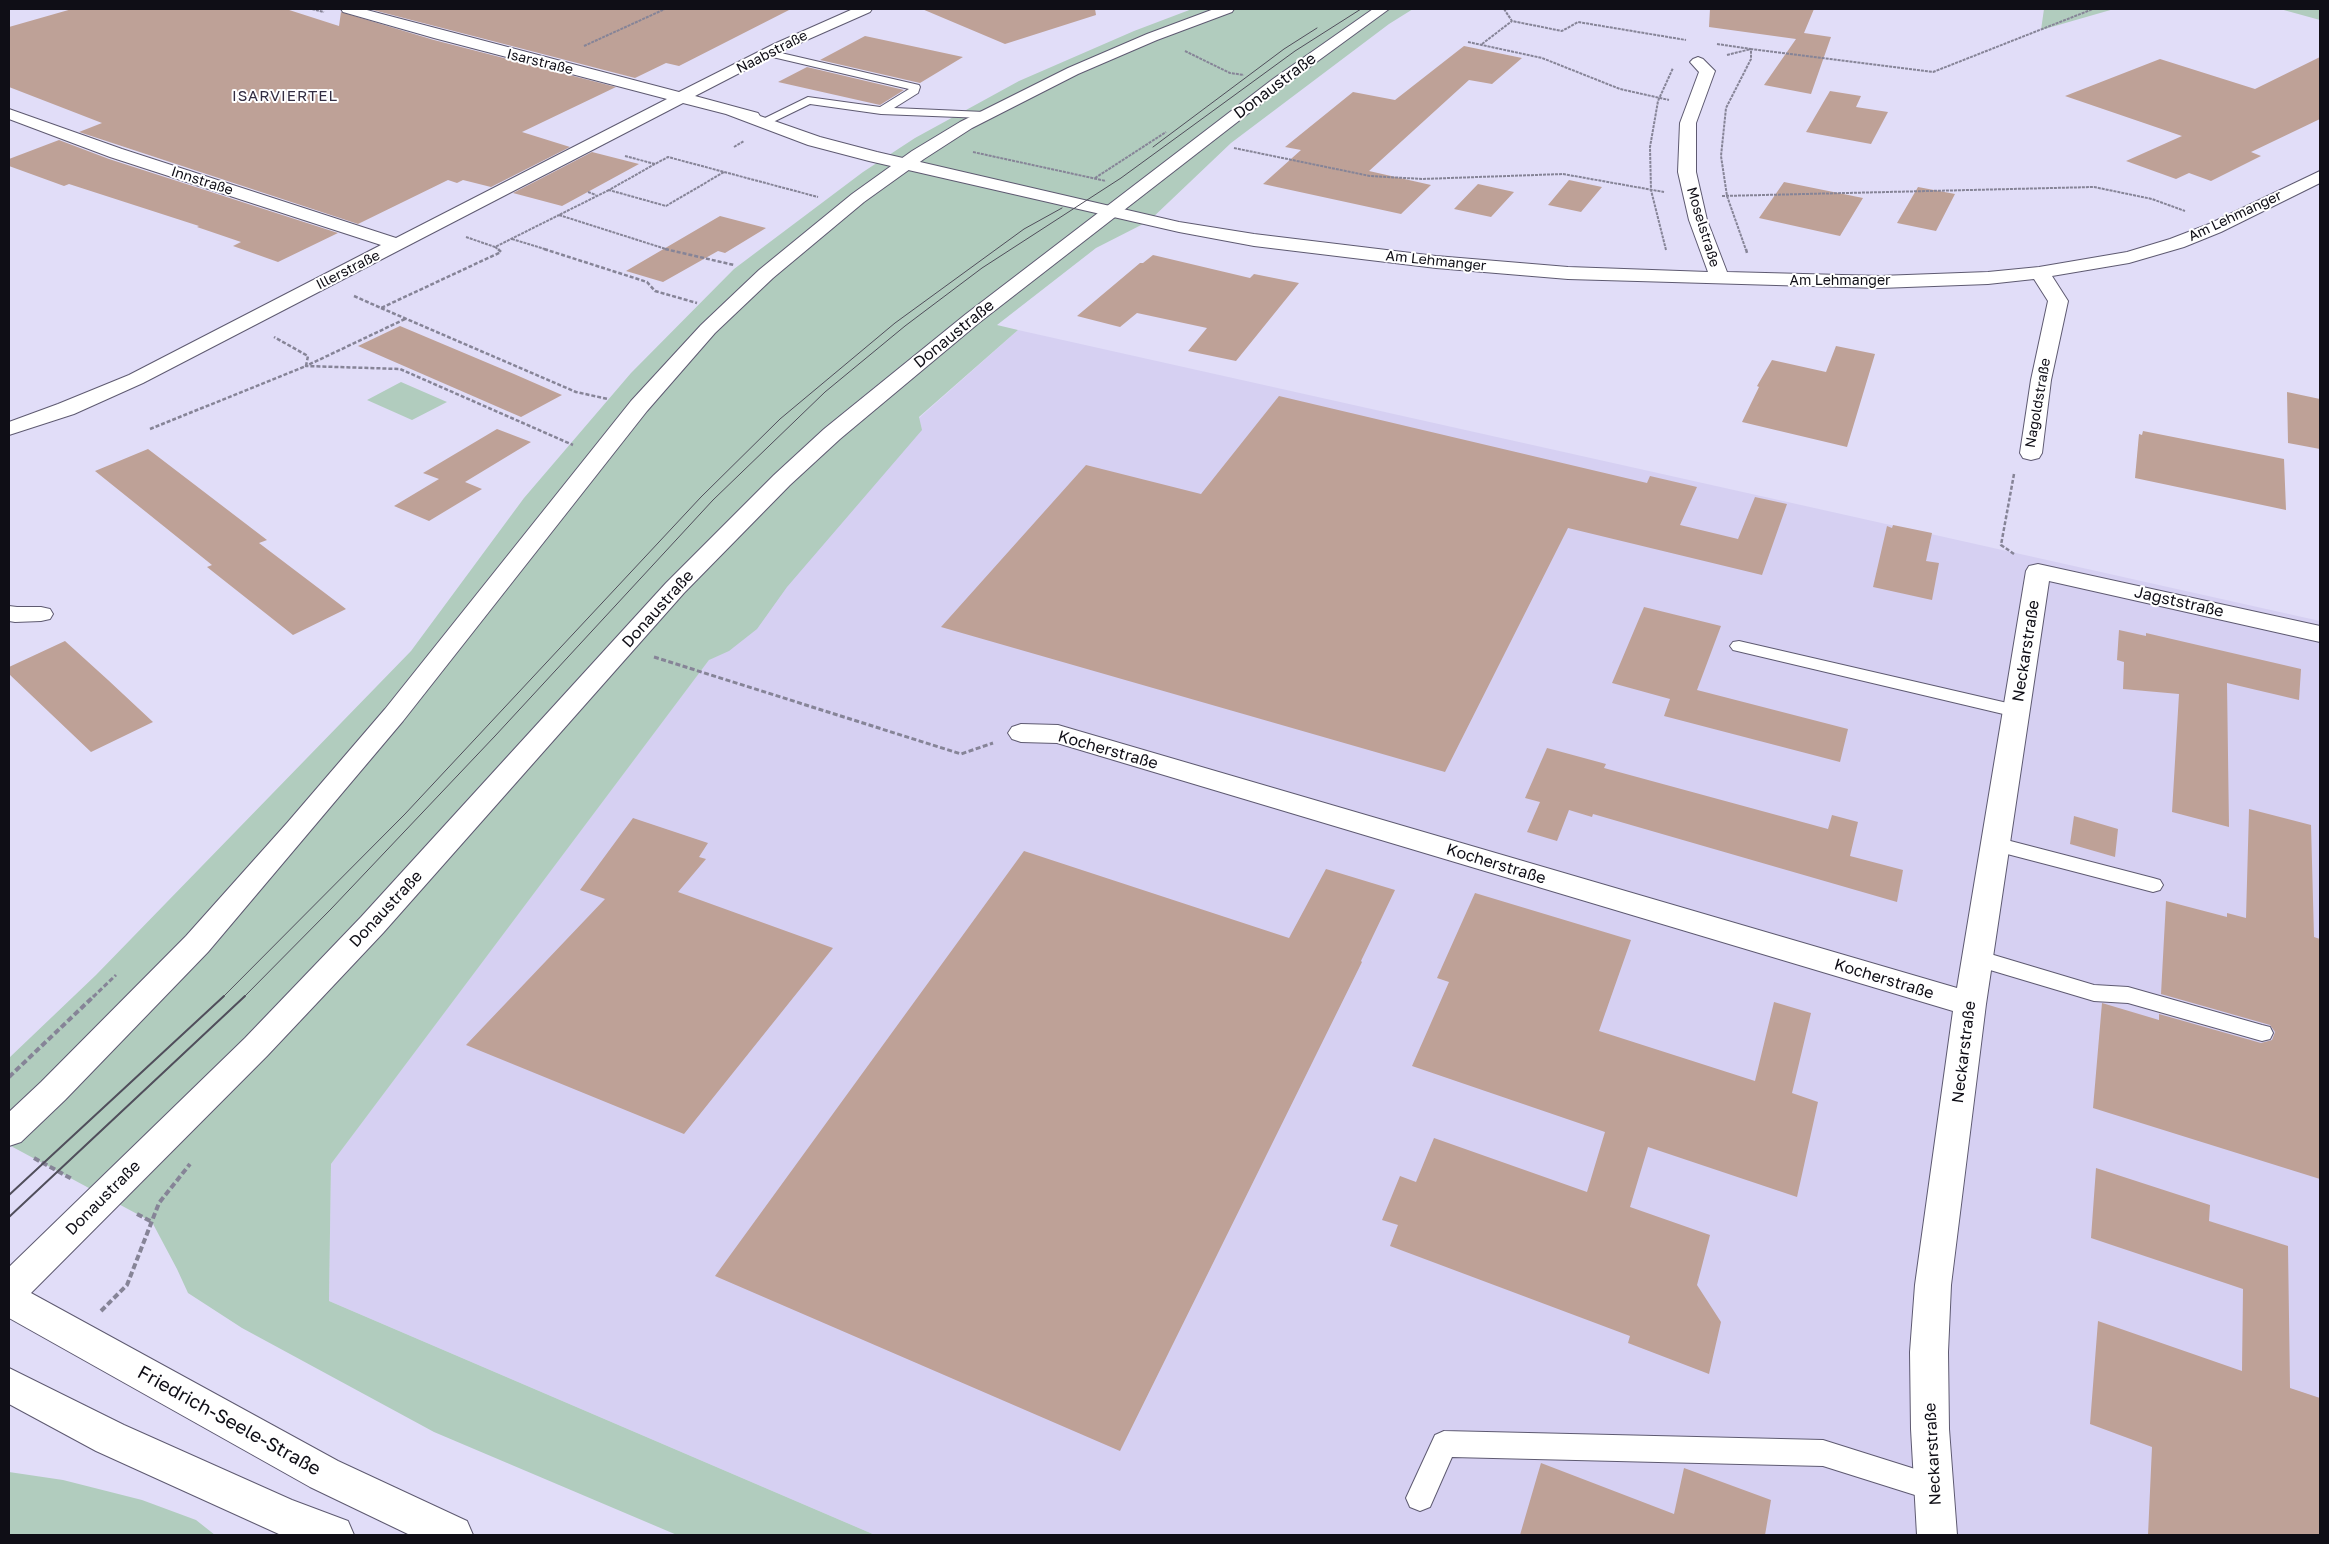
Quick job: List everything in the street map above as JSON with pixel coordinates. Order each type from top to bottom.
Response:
[{"type":"street","name":"Isarstraße","points":[[348,9],[545,63],[769,120],[911,160]]},
{"type":"street","name":"Naabstraße","points":[[681,98],[768,53],[826,25],[865,9]]},
{"type":"street","points":[[9,1132],[53,1091],[197,944],[297,830],[465,628],[639,406],[702,336],[791,251],[911,160],[984,114],[1026,92],[1152,37],[1227,9]]},
{"type":"street","name":"Donaustraße","points":[[9,1291],[256,1047],[358,939],[726,534],[825,441],[867,404],[973,318],[1279,82],[1382,9]]},
{"type":"street","name":"Moselstraße","points":[[1698,62],[1707,70],[1688,123],[1686,147],[1687,172],[1692,197],[1720,279]]},
{"type":"street","name":"Illerstraße","points":[[9,429],[66,409],[136,379],[681,98]]},
{"type":"street","name":"Isarstraße","points":[[733,112],[814,141],[911,160]]},
{"type":"street","name":"Innstraße","points":[[9,114],[116,153],[397,244]]},
{"type":"street","name":"Am Lehmanger","points":[[911,160],[1114,209],[1254,240],[1436,262],[1568,273],[1720,279],[1880,282],[1988,278],[2039,272],[2129,257],[2178,243],[2223,224],[2320,176]]},
{"type":"street","name":"Nagoldstraße","points":[[2031,453],[2041,380],[2058,301],[2052,287],[2039,272]]},
{"type":"street","name":"Jagststraße","points":[[2038,571],[2320,634]]},
{"type":"street","name":"Neckarstraße","points":[[1938,1535],[1930,1429],[1930,1352],[1933,1284],[1970,1004],[2038,571]]},
{"type":"street","points":[[9,613],[15,615],[41,614]]},
{"type":"street","name":"Kocherstraße","points":[[1021,733],[1058,734],[1970,1004]]},
{"type":"street","name":"Friedrich-Seele-Straße","points":[[9,1299],[324,1474],[452,1535]]},
{"type":"street","points":[[9,1384],[110,1438],[285,1517],[334,1535]]},
{"type":"lane","points":[[768,53],[915,87],[914,91],[881,111]]},
{"type":"lane","points":[[769,120],[808,100],[881,111],[984,114]]},
{"type":"lane","points":[[1739,646],[2016,711]]},
{"type":"lane","points":[[1995,844],[2152,885]]},
{"type":"lane","points":[[1977,958],[2094,993],[2128,995],[2262,1033]]},
{"type":"lane","points":[[1420,1498],[1444,1444],[1823,1453],[1934,1488]]},
{"type":"path","points":[[545,63],[665,9]]},
{"type":"path","points":[[1504,9],[1512,22]]},
{"type":"path","points":[[1698,62],[1751,49],[1933,72],[2093,9]]},
{"type":"path","points":[[1482,45],[1512,22],[1562,31]]},
{"type":"path","points":[[1152,37],[1230,73],[1279,82]]},
{"type":"path","points":[[1468,42],[1542,58],[1620,89],[1694,104],[1726,108]]},
{"type":"path","points":[[1094,179],[1166,132]]},
{"type":"path","points":[[588,146],[655,164]]},
{"type":"path","points":[[1225,146],[1370,176],[1422,179],[1563,174],[1692,197],[2094,187],[2152,199],[2223,224]]},
{"type":"path","points":[[496,247],[609,190],[668,157],[818,197]]},
{"type":"path","points":[[609,190],[666,206],[725,172]]},
{"type":"path","points":[[588,192],[596,195]]},
{"type":"path","points":[[559,215],[674,252],[742,266]]},
{"type":"path","points":[[381,308],[501,252],[496,247],[434,225]]},
{"type":"path","points":[[512,239],[647,282],[655,291],[704,305]]},
{"type":"path","points":[[324,282],[576,392],[609,399]]},
{"type":"path","points":[[150,429],[306,366],[405,318]]},
{"type":"path","points":[[248,322],[308,356],[306,366]]},
{"type":"path","points":[[306,366],[400,369],[578,447]]},
{"type":"path","name":"Nagoldstraße","points":[[2031,453],[2018,458],[2001,545],[2038,571]]},
{"type":"path","points":[[646,655],[961,754],[1021,733]]},
{"type":"path","points":[[76,1336],[127,1285],[159,1203],[194,1159]]},
{"type":"shaded area","points":[[1018,330],[2320,621],[2320,1535],[875,1535],[329,1301],[331,1164],[709,660],[919,418]]},
{"type":"green space","points":[[1192,9],[1413,9],[1389,24],[1231,143],[1149,221],[1096,248],[997,325],[1018,330],[919,417],[922,430],[787,587],[757,629],[729,651],[709,660],[331,1164],[329,1301],[875,1535],[677,1535],[434,1432],[242,1328],[188,1293],[152,1222],[9,1145],[9,1058],[96,975],[411,651],[524,498],[631,373],[734,269],[863,172],[915,138],[1019,81],[1134,31]]},
{"type":"green space","points":[[2044,9],[2114,9],[2041,30]]},
{"type":"green space","points":[[2280,9],[2320,9],[2320,20]]},
{"type":"green space","points":[[401,382],[447,402],[412,420],[367,400]]},
{"type":"green space","points":[[9,1472],[63,1480],[142,1500],[196,1520],[215,1535],[9,1535]]},
{"type":"building","points":[[72,9],[286,9],[339,26],[341,12],[434,40],[616,87],[522,132],[570,147],[491,187],[463,180],[457,183],[448,180],[358,224],[79,132],[102,123],[9,87],[9,27]]},
{"type":"building","points":[[369,9],[791,9],[679,66],[666,63],[635,78]]},
{"type":"building","points":[[922,9],[1095,9],[1096,15],[1005,44]]},
{"type":"building","points":[[1710,9],[1814,9],[1804,33],[1831,37],[1811,94],[1764,85],[1796,39],[1709,27]]},
{"type":"building","points":[[865,36],[963,57],[920,83],[820,60]]},
{"type":"building","points":[[1464,46],[1522,58],[1492,84],[1469,80],[1369,171],[1431,185],[1401,214],[1263,184],[1301,150],[1285,147],[1353,92],[1395,100]]},
{"type":"building","points":[[2320,57],[2320,119],[2251,152],[2261,156],[2211,181],[2189,173],[2176,179],[2126,161],[2182,136],[2065,96],[2160,59],[2255,89]]},
{"type":"building","points":[[807,67],[904,90],[880,105],[778,82]]},
{"type":"building","points":[[1830,91],[1861,96],[1856,107],[1888,112],[1871,144],[1806,132]]},
{"type":"building","points":[[59,140],[109,159],[338,233],[278,262],[233,246],[241,242],[197,227],[199,226],[69,184],[64,186],[9,166],[9,159]]},
{"type":"building","points":[[592,152],[639,164],[562,206],[513,193]]},
{"type":"building","points":[[1569,180],[1602,187],[1581,212],[1548,205]]},
{"type":"building","points":[[1784,182],[1863,198],[1840,236],[1759,218]]},
{"type":"building","points":[[1478,184],[1514,192],[1491,217],[1454,209]]},
{"type":"building","points":[[1918,187],[1955,194],[1936,231],[1897,223]]},
{"type":"building","points":[[720,216],[766,228],[725,253],[718,251],[663,282],[626,271]]},
{"type":"building","points":[[1153,255],[1250,278],[1254,274],[1299,283],[1236,361],[1188,351],[1207,328],[1137,313],[1120,327],[1077,316],[1140,263],[1143,263]]},
{"type":"building","points":[[400,326],[562,395],[521,417],[358,346]]},
{"type":"building","points":[[1836,346],[1875,354],[1847,447],[1742,422],[1759,387],[1757,386],[1772,360],[1826,372]]},
{"type":"building","points":[[2287,392],[2320,399],[2320,449],[2288,443]]},
{"type":"building","points":[[1279,396],[1647,483],[1650,476],[1697,487],[1680,525],[1738,539],[1755,497],[1787,504],[1762,575],[1568,528],[1445,772],[941,627],[1086,465],[1201,494]]},
{"type":"building","points":[[497,429],[531,442],[465,482],[482,489],[429,521],[394,506],[439,479],[423,473]]},
{"type":"building","points":[[2143,431],[2284,459],[2286,510],[2135,478],[2139,434],[2142,435]]},
{"type":"building","points":[[148,449],[267,540],[259,543],[346,609],[293,635],[207,567],[212,565],[95,471]]},
{"type":"building","points":[[1893,525],[1932,533],[1926,561],[1939,563],[1932,600],[1873,587],[1887,526],[1892,528]]},
{"type":"building","points":[[1644,607],[1721,626],[1697,690],[1848,729],[1840,762],[1664,716],[1670,699],[1612,683]]},
{"type":"building","points":[[2119,630],[2146,636],[2146,633],[2301,669],[2299,700],[2227,683],[2229,827],[2172,812],[2179,694],[2123,689],[2124,662],[2117,660]]},
{"type":"building","points":[[65,641],[153,722],[91,752],[9,674],[9,667]]},
{"type":"building","points":[[1547,748],[1606,764],[1604,768],[1828,829],[1832,815],[1858,822],[1850,856],[1903,870],[1897,902],[1593,814],[1592,817],[1569,810],[1557,841],[1527,832],[1540,802],[1525,798]]},
{"type":"building","points":[[2249,809],[2311,825],[2314,937],[2320,939],[2320,1179],[2093,1108],[2102,1003],[2159,1020],[2159,1014],[2261,1043],[2272,1040],[2275,1032],[2270,1025],[2161,994],[2166,901],[2227,917],[2227,913],[2246,918]]},
{"type":"building","points":[[2074,816],[2118,829],[2115,857],[2070,844]]},
{"type":"building","points":[[633,818],[708,843],[699,857],[706,859],[678,892],[833,948],[684,1134],[466,1045],[605,899],[580,890]]},
{"type":"building","points":[[1024,851],[1289,938],[1326,869],[1395,890],[1362,962],[1120,1451],[715,1276]]},
{"type":"building","points":[[1475,893],[1631,940],[1599,1031],[1755,1081],[1774,1002],[1811,1013],[1792,1093],[1818,1102],[1797,1197],[1648,1147],[1630,1207],[1710,1235],[1697,1285],[1721,1322],[1709,1374],[1628,1343],[1630,1336],[1390,1246],[1398,1225],[1382,1220],[1400,1176],[1416,1182],[1434,1138],[1587,1192],[1605,1132],[1412,1066],[1449,982],[1437,978]]},
{"type":"building","points":[[2096,1168],[2210,1205],[2209,1221],[2288,1246],[2290,1388],[2320,1398],[2320,1535],[2148,1535],[2152,1447],[2090,1424],[2098,1321],[2242,1371],[2243,1289],[2091,1238]]},
{"type":"building","points":[[1541,1463],[1674,1514],[1684,1468],[1771,1500],[1765,1535],[1520,1535]]},
{"type":"tram line","points":[[245,996],[331,909],[495,736],[713,500],[825,392],[905,326],[982,268],[1121,178],[1295,51],[1361,9]]},
{"type":"tram line","points":[[1153,147],[1284,49],[1317,28]]},
{"type":"tram line","points":[[224,996],[405,814],[701,497],[780,419],[895,323],[1024,229],[1062,208]]},
{"type":"tram line","points":[[9,1195],[224,996]]},
{"type":"tram line","points":[[9,1217],[245,996]]},
{"type":"district","name":"ISARVIERTEL","points":[[285,96]]}]
